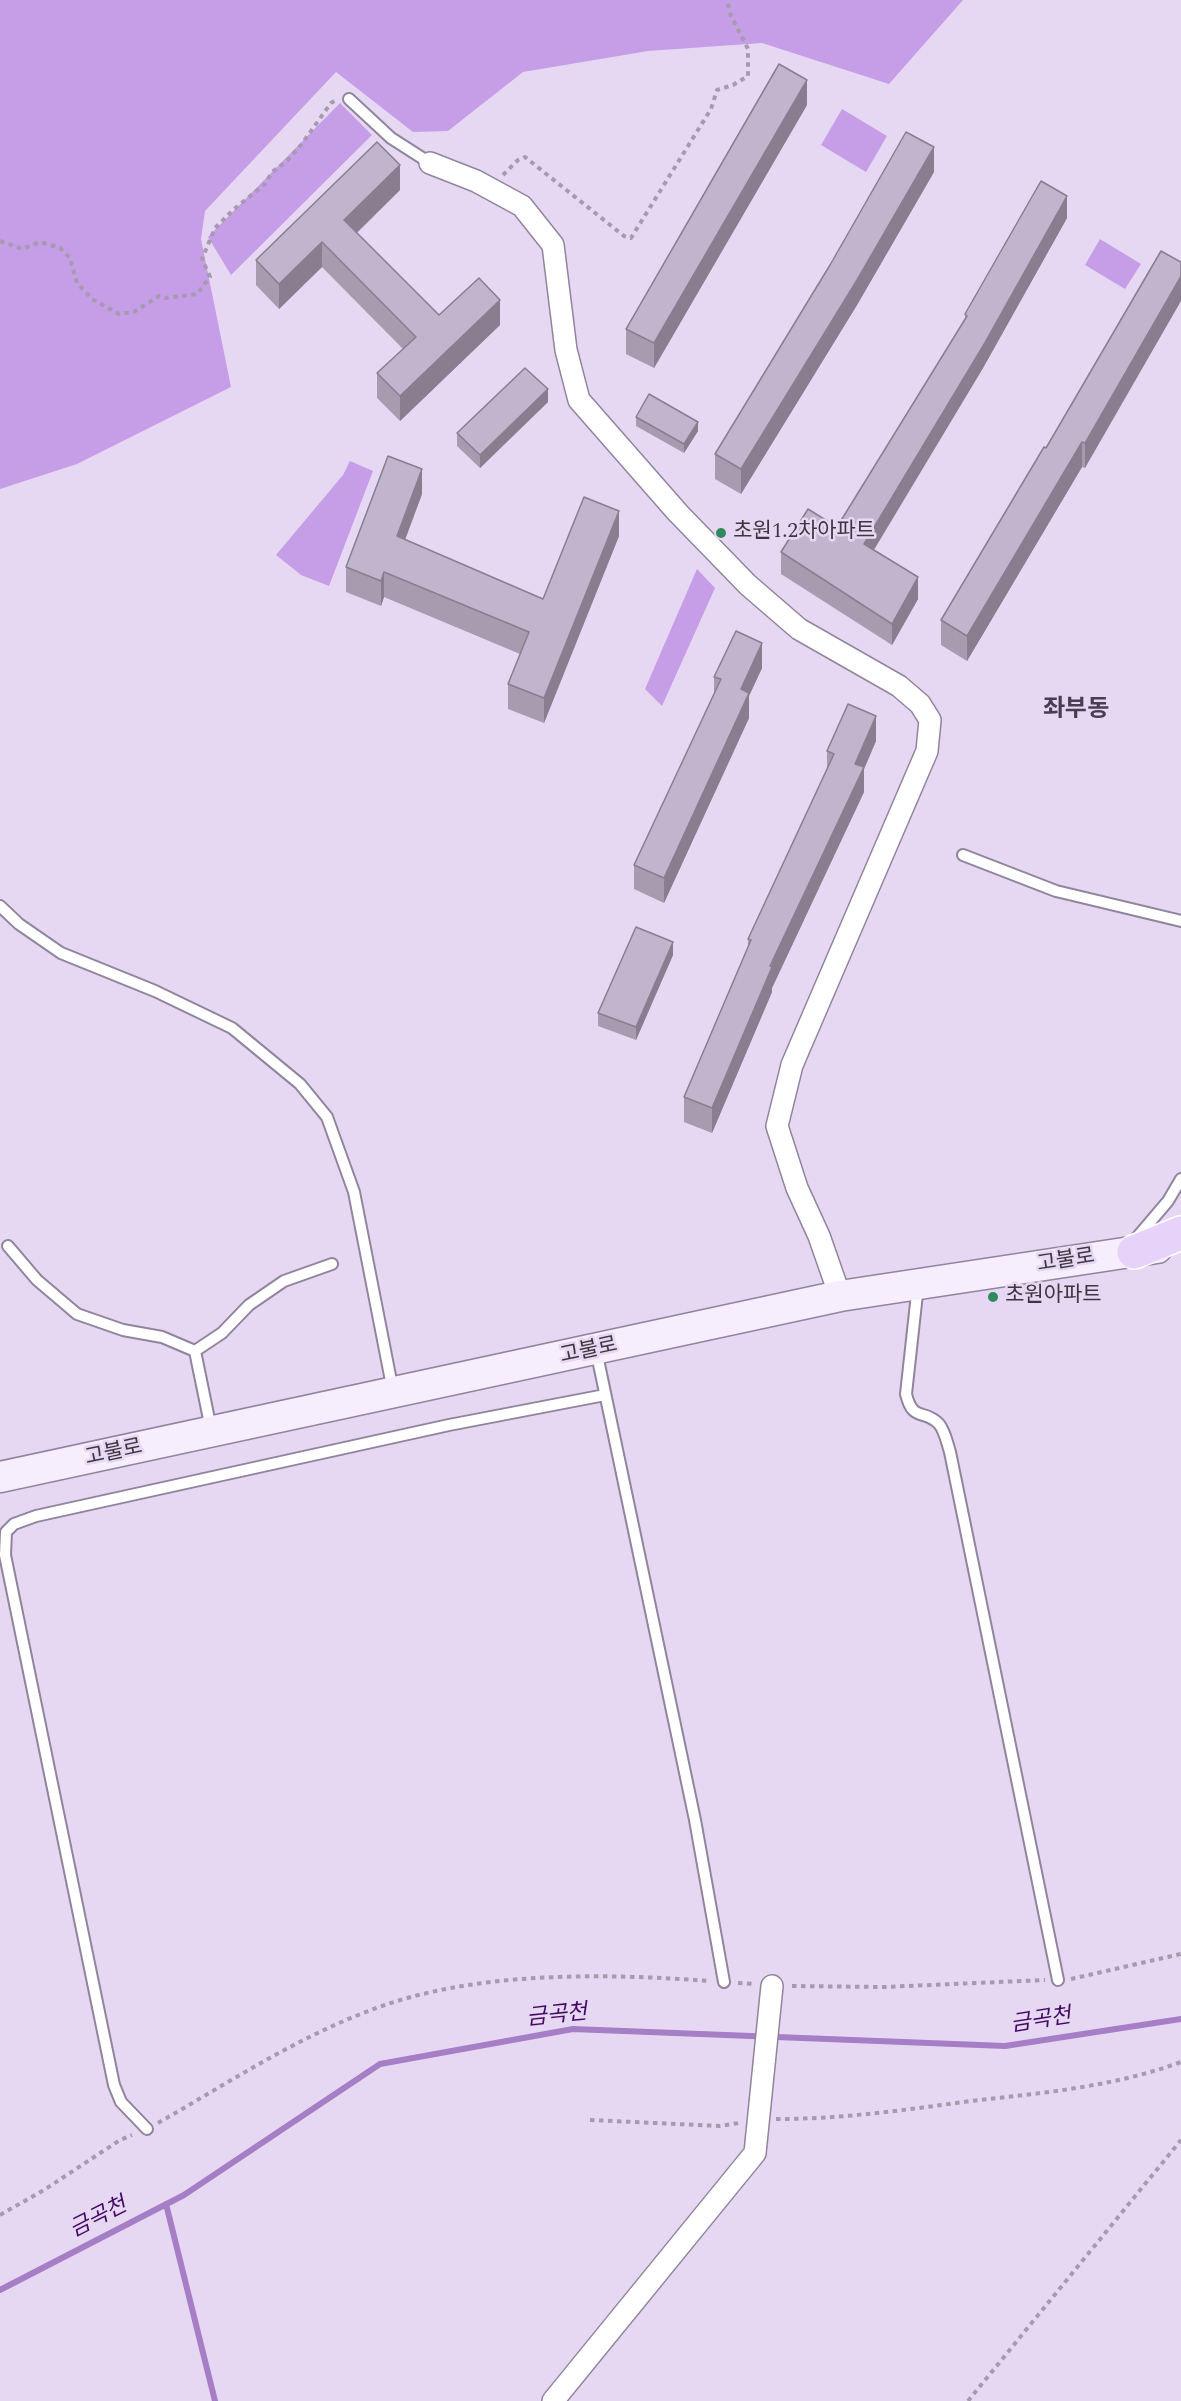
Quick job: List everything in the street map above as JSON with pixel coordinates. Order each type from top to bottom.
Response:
[{"type":"highway","points":[[1129,1252],[1181,1233]]},
{"type":"highway","points":[[1129,1252],[1168,1256],[1181,1262]]},
{"type":"main road","name":"고불로","points":[[0,1478],[840,1296],[1181,1245]]},
{"type":"street","points":[[430,163],[489,188],[522,206],[553,245],[567,350],[579,400],[678,513],[748,585],[799,629],[899,686],[920,704],[930,720],[927,752],[792,1065],[777,1126],[797,1188],[819,1236],[840,1296]]},
{"type":"street","points":[[554,2401],[755,2153],[772,1986]]},
{"type":"lane","points":[[350,99],[391,138],[430,163]]},
{"type":"lane","points":[[963,855],[1056,891],[1181,921]]},
{"type":"lane","points":[[0,906],[19,924],[61,954],[155,991],[232,1028],[300,1084],[327,1117],[354,1192],[394,1394]]},
{"type":"lane","points":[[1129,1252],[1168,1201],[1181,1179]]},
{"type":"lane","points":[[8,1246],[37,1280],[77,1314],[123,1330],[162,1337],[195,1351]]},
{"type":"lane","points":[[195,1351],[222,1333],[249,1305],[284,1281],[332,1264]]},
{"type":"lane","points":[[918,1285],[906,1394],[909,1407],[915,1412],[934,1419],[942,1426],[950,1452],[1058,1980]]},
{"type":"lane","points":[[596,1350],[695,1820],[724,1982]]},
{"type":"lane","points":[[195,1351],[212,1433]]},
{"type":"lane","points":[[147,2129],[121,2102],[114,2085],[5,1555],[6,1532],[14,1524],[36,1516],[449,1425],[605,1395]]},
{"type":"path","points":[[489,188],[518,160],[525,158],[624,236],[631,238],[711,109],[717,90],[733,85],[747,76],[748,49],[731,16],[727,0]]},
{"type":"path","points":[[0,241],[22,249],[39,242],[60,248],[70,258],[77,283],[92,299],[119,314],[134,312],[159,296],[166,298],[197,294],[210,277],[202,260],[215,228],[233,210],[266,184],[272,172],[301,145],[331,103],[346,95],[350,99]]},
{"type":"path","points":[[0,2215],[44,2190],[120,2140],[147,2129],[289,2048],[372,2009],[436,1991],[521,1978],[659,1977],[772,1986],[884,1987],[1058,1980],[1078,1978],[1181,1954]]},
{"type":"path","points":[[590,2120],[720,2126],[758,2119],[827,2119],[1085,2087],[1149,2074],[1181,2062]]},
{"type":"path","points":[[968,2401],[1181,2140]]},
{"type":"shaded area","points":[[0,0],[963,0],[889,84],[762,43],[648,51],[523,72],[448,131],[413,132],[336,72],[205,211],[201,239],[231,387],[77,464],[0,489]]},
{"type":"shaded area","points":[[340,103],[372,135],[231,275],[208,237]]},
{"type":"shaded area","points":[[842,109],[887,136],[866,172],[821,145]]},
{"type":"shaded area","points":[[1100,239],[1141,264],[1125,289],[1085,265]]},
{"type":"shaded area","points":[[350,461],[373,471],[329,586],[301,575],[276,555],[343,475]]},
{"type":"shaded area","points":[[697,569],[715,588],[662,706],[645,689]]},
{"type":"building","points":[[779,64],[807,80],[654,343],[626,329]]},
{"type":"building","points":[[906,132],[934,147],[857,280],[741,469],[715,454],[830,265]]},
{"type":"building","points":[[377,142],[400,165],[344,220],[439,315],[479,278],[500,300],[400,396],[377,373],[416,337],[322,242],[279,284],[256,260]]},
{"type":"building","points":[[1041,181],[1067,196],[983,346],[864,544],[918,577],[892,624],[781,552],[808,509],[837,527],[967,316],[965,314]]},
{"type":"building","points":[[1161,251],[1181,262],[1181,276],[1085,443],[1082,442],[967,636],[941,620],[1044,447],[1046,448]]},
{"type":"building","points":[[525,368],[548,389],[480,455],[457,433]]},
{"type":"building","points":[[649,394],[698,422],[684,444],[636,417]]},
{"type":"building","points":[[388,456],[422,469],[397,536],[543,599],[584,497],[619,511],[544,698],[508,684],[529,632],[384,572],[381,581],[346,567]]},
{"type":"building","points":[[736,631],[762,643],[741,689],[749,693],[664,878],[634,865],[721,679],[714,677]]},
{"type":"building","points":[[848,704],[876,716],[855,764],[864,767],[770,966],[772,967],[712,1108],[684,1097],[751,940],[748,939],[834,754],[827,751]]},
{"type":"building","points":[[636,927],[673,942],[636,1027],[598,1013]]},
{"type":"waterway","name":"금곡천","points":[[0,2290],[184,2195],[380,2064],[573,2029],[1005,2046],[1181,2019]]},
{"type":"waterway","points":[[166,2204],[215,2401]]},
{"type":"place","name":"초원1.2차아파트","points":[[721,533]]},
{"type":"place","name":"초원아파트","points":[[993,1297]]},
{"type":"district","name":"좌부동","points":[[1076,711]]}]
